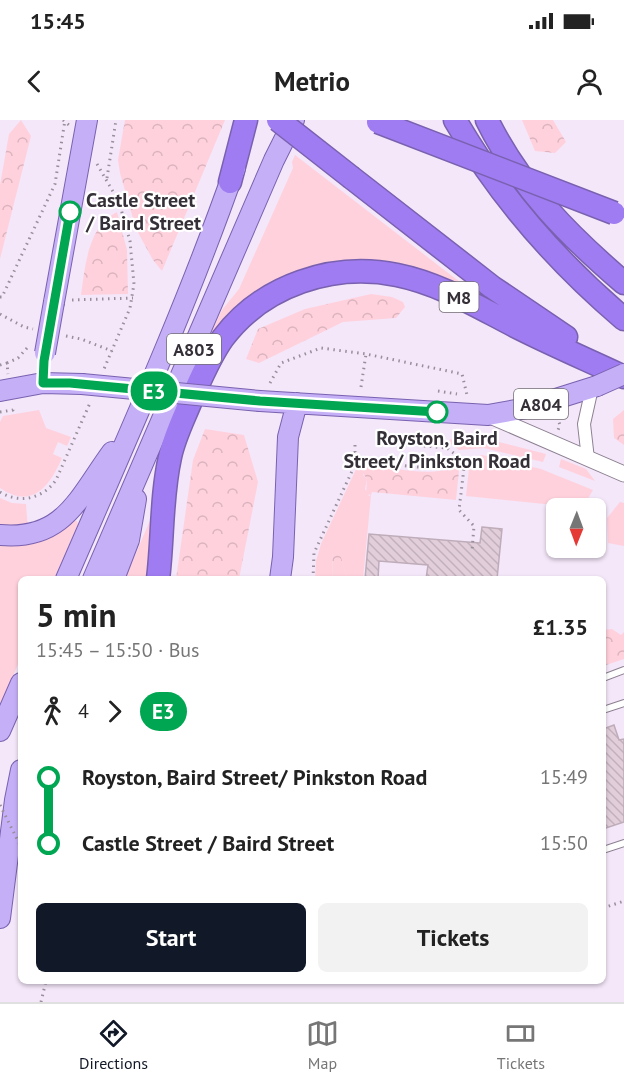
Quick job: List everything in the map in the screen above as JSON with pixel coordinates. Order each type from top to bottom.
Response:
[{"type":"highway","points":[[230,182],[246,120]]},
{"type":"highway","name":"M8","points":[[278,120],[492,287],[624,374]]},
{"type":"highway","points":[[410,120],[508,159],[619,216]]},
{"type":"highway","points":[[455,120],[492,178],[540,239],[599,298],[624,319]]},
{"type":"highway","points":[[487,120],[515,170],[546,210],[587,252],[624,283]]},
{"type":"highway","points":[[376,121],[619,216]]},
{"type":"highway","name":"M8","points":[[158,576],[167,472],[177,434],[204,370],[224,337],[252,308],[281,290],[307,280],[333,274],[372,272],[398,276],[462,298],[522,329],[624,374]]},
{"type":"main road","points":[[43,383],[38,349],[54,302],[87,120]]},
{"type":"main road","name":"A803","points":[[67,576],[135,420],[218,217],[252,120]]},
{"type":"main road","name":"A803","points":[[94,576],[274,160],[294,120]]},
{"type":"main road","name":"A804","points":[[0,391],[43,383],[82,384],[260,401],[488,415],[553,400],[594,387],[624,374]]},
{"type":"main road","points":[[280,576],[288,437],[297,403]]},
{"type":"main road","points":[[4,537],[32,535],[60,522],[135,420]]},
{"type":"main road","points":[[115,576],[129,540],[141,470]]},
{"type":"main road","points":[[283,557],[285,576]]},
{"type":"main road","points":[[0,730],[18,689]]},
{"type":"main road","points":[[15,847],[13,819],[18,805]]},
{"type":"main road","points":[[0,918],[15,847],[18,808]]},
{"type":"street","points":[[588,459],[584,424],[594,387]]},
{"type":"street","points":[[488,415],[624,474]]},
{"type":"lane","points":[[606,677],[624,670]]},
{"type":"lane","points":[[606,709],[624,703]]},
{"type":"lane","points":[[606,848],[624,843]]},
{"type":"path","points":[[0,297],[55,184],[65,120]]},
{"type":"path","points":[[107,179],[116,120]]},
{"type":"path","points":[[83,141],[119,202],[130,241],[133,298],[107,362]]},
{"type":"path","points":[[85,299],[133,298]]},
{"type":"path","points":[[0,314],[24,327]]},
{"type":"path","points":[[81,339],[112,351]]},
{"type":"path","points":[[260,401],[282,363],[321,348],[366,354],[462,374],[468,395],[438,391]]},
{"type":"path","points":[[7,363],[38,349]]},
{"type":"path","points":[[361,387],[366,354]]},
{"type":"path","points":[[553,400],[560,425],[553,443]]},
{"type":"path","points":[[0,492],[22,499],[41,495],[50,488],[56,480],[86,411]]},
{"type":"path","points":[[390,443],[447,448],[460,458],[464,468],[459,510],[474,526],[472,551]]},
{"type":"path","points":[[355,445],[355,452],[359,456],[370,460],[434,468],[447,467],[460,458]]},
{"type":"path","points":[[313,576],[314,553],[359,456]]},
{"type":"path","points":[[0,805],[15,847]]},
{"type":"path","points":[[606,907],[624,901]]},
{"type":"path","points":[[41,1002],[45,984]]},
{"type":"green space","points":[[21,120],[31,136],[0,259],[0,185],[9,134]]},
{"type":"green space","points":[[125,120],[225,120],[162,271],[153,260],[136,229],[120,173],[118,160]]},
{"type":"green space","points":[[522,120],[553,120],[566,142],[555,153],[535,151]]},
{"type":"green space","points":[[295,155],[478,296],[345,266],[212,338],[209,337],[222,310],[239,289],[293,168],[292,162]]},
{"type":"green space","points":[[117,212],[127,250],[128,294],[81,295],[87,260],[94,237],[107,218]]},
{"type":"green space","points":[[371,294],[392,297],[403,302],[405,307],[396,318],[343,322],[259,363],[246,359],[258,329],[305,309]]},
{"type":"green space","points":[[39,410],[46,428],[71,437],[67,446],[58,442],[53,454],[62,458],[46,486],[31,496],[22,497],[0,488],[0,422],[3,416]]},
{"type":"green space","points":[[624,410],[624,445],[614,438],[613,419]]},
{"type":"green space","points":[[205,429],[244,435],[258,482],[240,576],[176,576],[193,460]]},
{"type":"green space","points":[[468,438],[499,442],[546,454],[543,462],[484,448],[459,450],[451,444],[450,439]]},
{"type":"green space","points":[[482,455],[541,469],[593,490],[588,498],[546,498],[546,504],[466,496],[470,459]]},
{"type":"green space","points":[[561,459],[586,469],[595,481],[559,467]]},
{"type":"green space","points":[[359,463],[367,464],[364,464],[363,475],[367,479],[365,489],[369,496],[371,495],[363,576],[346,576],[341,558],[332,551],[333,576],[315,576],[316,561],[321,544]]},
{"type":"green space","points":[[367,464],[424,472],[447,470],[457,466],[459,471],[456,500],[372,492],[371,495],[366,494],[367,479],[361,471],[362,466]]},
{"type":"green space","points":[[0,498],[12,503],[26,504],[28,530],[0,530]]},
{"type":"green space","points":[[620,502],[624,503],[624,546],[608,543],[607,518]]},
{"type":"green space","points":[[151,518],[159,519],[154,576],[126,576]]},
{"type":"green space","points":[[77,521],[78,524],[55,576],[18,576],[18,664],[0,707],[0,546],[47,538]]},
{"type":"green space","points":[[332,550],[341,557],[346,576],[333,576]]},
{"type":"green space","points":[[612,629],[621,635],[624,632],[624,659],[606,665],[606,630]]},
{"type":"building","points":[[482,527],[502,529],[497,576],[426,576],[428,565],[379,561],[378,576],[365,576],[369,534],[480,543]]},
{"type":"building","points":[[614,725],[619,740],[624,739],[624,822],[606,828],[606,728]]},
{"type":"bus line","name":"E3","points":[[70,212],[44,361],[43,383],[70,383],[260,401],[437,412]]},
{"type":"place","name":"Castle Street / Baird Street","points":[[70,212]]},
{"type":"place","name":"Royston, Baird Street/ Pinkston Road","points":[[437,412]]}]
